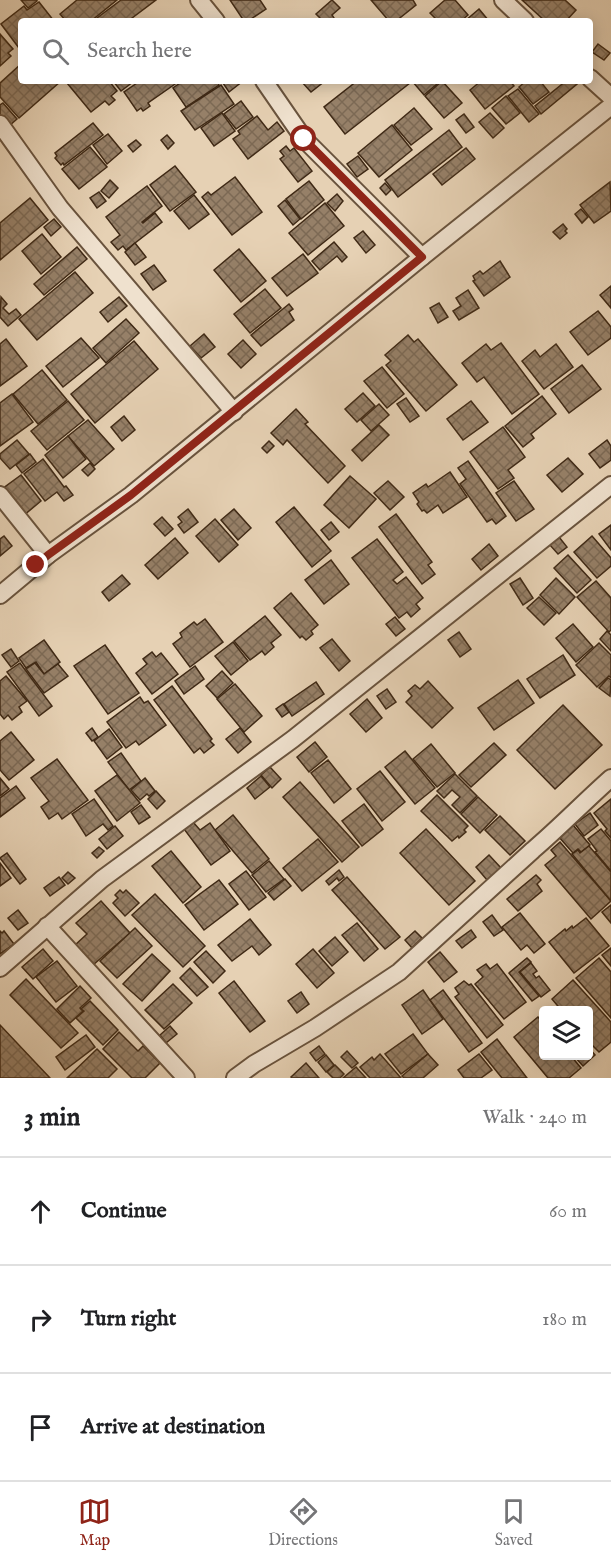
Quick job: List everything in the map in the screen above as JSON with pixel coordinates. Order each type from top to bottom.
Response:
[{"type":"street","points":[[198,0],[213,18]]},
{"type":"street","points":[[503,0],[522,18]]},
{"type":"street","points":[[593,81],[611,97]]},
{"type":"street","points":[[266,84],[304,139],[422,257]]},
{"type":"street","points":[[0,595],[48,555],[131,495],[611,106]]},
{"type":"street","points":[[0,124],[60,208],[234,412]]},
{"type":"street","points":[[0,968],[102,879],[293,739],[611,485]]},
{"type":"street","points":[[0,495],[48,555]]},
{"type":"street","points":[[235,1078],[399,972],[555,832],[611,778]]},
{"type":"street","points":[[47,927],[186,1078]]},
{"type":"building","points":[[21,0],[37,0],[37,1],[28,8]]},
{"type":"building","points":[[77,0],[117,0],[95,18],[63,18],[60,14]]},
{"type":"building","points":[[121,0],[156,0],[132,18],[97,18]]},
{"type":"building","points":[[230,0],[260,0],[266,9],[252,18],[242,18]]},
{"type":"building","points":[[332,0],[340,8],[332,15],[334,18],[320,18],[316,14]]},
{"type":"building","points":[[371,0],[413,0],[416,5],[400,18],[386,18]]},
{"type":"building","points":[[445,0],[455,0],[468,15],[464,18],[435,18],[430,13]]},
{"type":"building","points":[[522,0],[565,0],[576,10],[569,18],[542,18]]},
{"type":"building","points":[[39,2],[52,18],[18,18],[18,47],[1,24],[24,6],[27,10]]},
{"type":"building","points":[[479,9],[486,18],[468,18]]},
{"type":"building","points":[[0,34],[13,49],[8,53],[11,56],[0,66]]},
{"type":"building","points":[[598,44],[610,53],[604,60],[593,51]]},
{"type":"building","points":[[18,67],[18,84],[58,84],[19,118],[0,97],[0,83]]},
{"type":"building","points":[[68,84],[111,84],[117,91],[111,96],[115,100],[109,105],[105,101],[91,112]]},
{"type":"building","points":[[115,84],[130,84],[121,91]]},
{"type":"building","points":[[136,84],[175,84],[148,103],[150,106],[143,111],[141,108],[137,111],[124,92]]},
{"type":"building","points":[[179,84],[219,85],[186,107],[173,88]]},
{"type":"building","points":[[224,84],[239,84],[229,92]]},
{"type":"building","points":[[304,84],[321,84],[311,92]]},
{"type":"building","points":[[353,84],[409,84],[345,134],[324,107]]},
{"type":"building","points":[[415,84],[437,84],[424,95]]},
{"type":"building","points":[[439,84],[445,84],[462,103],[444,118],[425,96]]},
{"type":"building","points":[[477,84],[512,84],[514,86],[485,109],[470,90]]},
{"type":"building","points":[[522,84],[542,84],[549,92],[533,104],[519,87]]},
{"type":"building","points":[[562,84],[577,84],[541,114],[535,106]]},
{"type":"building","points":[[221,85],[234,104],[195,130],[181,111]]},
{"type":"building","points":[[518,89],[539,114],[529,122],[508,96]]},
{"type":"building","points":[[506,96],[520,113],[506,124],[492,108]]},
{"type":"building","points":[[241,101],[253,117],[236,129],[224,114]]},
{"type":"building","points":[[3,103],[17,119],[10,125],[0,120],[0,105]]},
{"type":"building","points":[[414,108],[432,129],[411,145],[394,125]]},
{"type":"building","points":[[222,113],[235,131],[214,146],[201,128]]},
{"type":"building","points":[[490,113],[504,128],[493,138],[479,122]]},
{"type":"building","points":[[464,114],[474,127],[466,133],[456,120]]},
{"type":"building","points":[[257,116],[268,130],[277,122],[284,131],[248,159],[233,139],[240,134],[238,131]]},
{"type":"building","points":[[93,123],[103,135],[61,165],[55,158],[57,156],[55,153]]},
{"type":"building","points":[[392,125],[412,150],[379,177],[358,153]]},
{"type":"building","points":[[449,130],[462,147],[398,197],[385,180]]},
{"type":"building","points":[[108,134],[122,151],[107,164],[93,145]]},
{"type":"building","points":[[167,135],[174,143],[168,149],[161,140]]},
{"type":"building","points":[[136,140],[141,145],[133,152],[128,146]]},
{"type":"building","points":[[286,146],[290,151],[294,148],[312,171],[298,182],[280,159],[284,156],[280,151]]},
{"type":"building","points":[[90,147],[107,167],[79,189],[62,169]]},
{"type":"building","points":[[466,148],[475,159],[442,185],[433,174]]},
{"type":"building","points":[[358,156],[368,169],[357,177],[347,164]]},
{"type":"building","points":[[175,166],[196,192],[170,211],[150,185]]},
{"type":"building","points":[[235,177],[262,212],[232,235],[202,197],[208,192],[211,195]]},
{"type":"building","points":[[110,180],[118,188],[109,198],[101,191]]},
{"type":"building","points":[[309,181],[324,200],[301,219],[286,199]]},
{"type":"building","points":[[610,182],[611,211],[594,223],[580,205]]},
{"type":"building","points":[[385,183],[391,190],[386,195],[380,188]]},
{"type":"building","points":[[147,186],[162,206],[142,222],[155,213],[162,222],[126,250],[123,246],[118,250],[111,242],[120,235],[106,217]]},
{"type":"building","points":[[99,192],[106,201],[97,208],[90,198]]},
{"type":"building","points":[[337,194],[343,201],[335,211],[327,203]]},
{"type":"building","points":[[194,195],[209,214],[189,229],[174,211]]},
{"type":"building","points":[[30,198],[48,220],[0,260],[0,223]]},
{"type":"building","points":[[285,200],[300,219],[293,225],[278,206]]},
{"type":"building","points":[[325,203],[344,226],[308,255],[289,233]]},
{"type":"building","points":[[581,209],[588,217],[582,223],[575,214]]},
{"type":"building","points":[[54,219],[61,227],[51,236],[44,227]]},
{"type":"building","points":[[563,224],[567,233],[560,239],[553,232]]},
{"type":"building","points":[[363,231],[375,245],[366,253],[354,238]]},
{"type":"building","points":[[42,234],[61,257],[41,274],[22,251]]},
{"type":"building","points":[[334,242],[347,257],[342,262],[337,256],[320,270],[312,261]]},
{"type":"building","points":[[135,243],[146,257],[135,265],[125,252]]},
{"type":"building","points":[[77,247],[87,259],[44,295],[34,284]]},
{"type":"building","points":[[239,249],[266,281],[241,302],[214,270]]},
{"type":"building","points":[[303,254],[318,273],[287,296],[272,278]]},
{"type":"building","points":[[500,261],[510,277],[484,296],[473,281],[475,280],[473,276],[480,271],[483,274]]},
{"type":"building","points":[[154,265],[166,281],[153,290],[141,274]]},
{"type":"building","points":[[75,272],[93,293],[37,340],[19,319]]},
{"type":"building","points":[[611,286],[611,308],[600,295]]},
{"type":"building","points":[[265,289],[281,308],[250,333],[234,314]]},
{"type":"building","points":[[468,290],[479,308],[459,320],[453,311],[461,306],[456,298]]},
{"type":"building","points":[[1,297],[7,304],[3,308],[9,314],[16,309],[21,315],[8,326],[0,317]]},
{"type":"building","points":[[119,297],[127,306],[108,322],[100,312]]},
{"type":"building","points":[[439,303],[448,317],[438,323],[430,308]]},
{"type":"building","points":[[289,304],[293,309],[289,312],[294,320],[261,346],[251,335]]},
{"type":"building","points":[[598,311],[611,327],[611,338],[588,355],[570,332]]},
{"type":"building","points":[[126,319],[139,333],[106,363],[93,348]]},
{"type":"building","points":[[204,334],[215,347],[201,358],[190,346]]},
{"type":"building","points":[[408,335],[414,342],[418,339],[457,385],[426,411],[386,365],[391,361],[385,355]]},
{"type":"building","points":[[81,338],[99,358],[63,387],[46,366]]},
{"type":"building","points":[[6,339],[27,366],[0,386],[0,344]]},
{"type":"building","points":[[243,340],[256,354],[241,368],[228,354]]},
{"type":"building","points":[[134,341],[158,369],[95,423],[71,394]]},
{"type":"building","points":[[501,343],[539,394],[512,414],[484,377],[477,382],[462,363],[486,344],[491,350]]},
{"type":"building","points":[[556,344],[573,367],[544,389],[522,361],[535,350],[540,357]]},
{"type":"building","points":[[582,365],[601,389],[569,413],[551,389]]},
{"type":"building","points":[[382,367],[404,394],[387,408],[364,381]]},
{"type":"building","points":[[42,370],[67,400],[38,424],[13,394]]},
{"type":"building","points":[[363,393],[375,406],[357,422],[345,409]]},
{"type":"building","points":[[12,394],[33,422],[0,446],[0,403]]},
{"type":"building","points":[[542,396],[556,414],[531,434],[534,438],[523,447],[505,426]]},
{"type":"building","points":[[406,398],[419,416],[410,422],[397,404]]},
{"type":"building","points":[[68,401],[84,420],[47,450],[31,431]]},
{"type":"building","points":[[471,401],[488,422],[463,440],[447,419]]},
{"type":"building","points":[[379,404],[389,415],[371,431],[361,420]]},
{"type":"building","points":[[296,409],[308,422],[305,424],[345,466],[328,483],[287,440],[283,445],[271,433]]},
{"type":"building","points":[[124,416],[135,430],[122,441],[111,427]]},
{"type":"building","points":[[88,420],[114,449],[94,466],[68,436]]},
{"type":"building","points":[[379,425],[389,435],[362,461],[352,450]]},
{"type":"building","points":[[503,427],[525,457],[508,470],[514,478],[498,489],[470,452]]},
{"type":"building","points":[[68,436],[86,459],[63,478],[45,455]]},
{"type":"building","points":[[17,440],[29,454],[10,469],[0,458],[0,454]]},
{"type":"building","points":[[607,440],[611,446],[611,460],[600,468],[589,454]]},
{"type":"building","points":[[269,441],[274,446],[267,453],[262,448]]},
{"type":"building","points":[[30,454],[36,462],[22,473],[16,465]]},
{"type":"building","points":[[568,458],[583,474],[562,492],[547,475]]},
{"type":"building","points":[[43,459],[73,495],[64,501],[57,492],[45,501],[24,474]]},
{"type":"building","points":[[468,461],[506,516],[496,524],[492,519],[487,522],[460,484],[466,479],[458,468]]},
{"type":"building","points":[[90,463],[95,469],[88,476],[82,470]]},
{"type":"building","points":[[450,472],[467,497],[443,513],[438,505],[427,513],[422,511],[413,493],[426,484],[428,487]]},
{"type":"building","points":[[21,475],[41,501],[23,516],[2,489]]},
{"type":"building","points":[[350,476],[376,499],[349,528],[324,505]]},
{"type":"building","points":[[388,481],[404,497],[390,510],[374,493]]},
{"type":"building","points":[[514,481],[534,509],[516,521],[496,493]]},
{"type":"building","points":[[294,507],[331,551],[312,567],[276,522]]},
{"type":"building","points":[[188,509],[198,522],[184,533],[178,525],[182,522],[178,517]]},
{"type":"building","points":[[234,509],[251,528],[238,540],[221,520]]},
{"type":"building","points":[[396,514],[432,562],[428,565],[435,574],[422,584],[379,527]]},
{"type":"building","points":[[162,517],[173,529],[165,536],[154,524]]},
{"type":"building","points":[[215,519],[238,545],[219,562],[196,536]]},
{"type":"building","points":[[331,522],[339,532],[329,540],[321,530]]},
{"type":"building","points":[[611,525],[611,550],[599,534]]},
{"type":"building","points":[[4,536],[12,546],[0,556],[0,539]]},
{"type":"building","points":[[592,536],[611,558],[611,566],[597,578],[574,552]]},
{"type":"building","points":[[559,537],[567,547],[558,554],[549,544]]},
{"type":"building","points":[[175,538],[188,553],[158,579],[145,565]]},
{"type":"building","points":[[377,539],[403,572],[393,580],[397,584],[406,577],[423,598],[416,604],[420,609],[411,617],[407,612],[399,618],[352,558]]},
{"type":"building","points":[[489,544],[498,556],[481,570],[472,559]]},
{"type":"building","points":[[568,555],[591,580],[577,593],[554,568]]},
{"type":"building","points":[[331,560],[349,584],[324,604],[305,580]]},
{"type":"building","points":[[122,575],[130,584],[109,601],[102,592]]},
{"type":"building","points":[[520,578],[533,598],[523,605],[510,584]]},
{"type":"building","points":[[556,578],[575,597],[559,614],[540,595]]},
{"type":"building","points":[[596,581],[611,598],[611,630],[609,632],[577,597]]},
{"type":"building","points":[[291,593],[318,625],[306,640],[302,636],[300,638],[274,608]]},
{"type":"building","points":[[539,597],[556,613],[544,625],[527,608]]},
{"type":"building","points":[[265,616],[281,635],[271,643],[274,647],[265,655],[262,651],[250,660],[234,641]]},
{"type":"building","points":[[395,617],[405,629],[396,636],[386,624]]},
{"type":"building","points":[[205,619],[223,642],[190,667],[173,644],[182,637],[180,633],[194,622],[197,625]]},
{"type":"building","points":[[573,624],[593,647],[576,662],[556,638]]},
{"type":"building","points":[[607,631],[611,635],[611,651],[600,639]]},
{"type":"building","points":[[459,632],[471,649],[460,657],[448,640]]},
{"type":"building","points":[[332,639],[350,661],[339,671],[320,648]]},
{"type":"building","points":[[44,640],[60,662],[44,674],[36,662],[26,668],[19,658]]},
{"type":"building","points":[[233,642],[248,661],[231,675],[215,656]]},
{"type":"building","points":[[599,643],[611,655],[611,678],[609,676],[597,687],[576,665]]},
{"type":"building","points":[[105,645],[139,693],[108,714],[74,666]]},
{"type":"building","points":[[11,649],[19,661],[11,667],[2,655]]},
{"type":"building","points":[[152,652],[156,657],[161,653],[178,674],[152,694],[136,673],[147,664],[143,659]]},
{"type":"building","points":[[563,655],[575,675],[540,698],[527,679]]},
{"type":"building","points":[[20,663],[52,706],[39,716],[7,672]]},
{"type":"building","points":[[35,663],[44,674],[58,664],[68,676],[44,693],[26,669]]},
{"type":"building","points":[[195,666],[204,679],[184,694],[175,681]]},
{"type":"building","points":[[222,671],[233,683],[217,698],[206,686]]},
{"type":"building","points":[[6,676],[27,701],[19,707],[22,712],[12,720],[8,715],[4,719],[0,714],[0,681]]},
{"type":"building","points":[[608,678],[611,680],[610,696],[599,688]]},
{"type":"building","points":[[518,680],[534,703],[494,730],[478,708]]},
{"type":"building","points":[[428,681],[453,708],[432,728],[406,702],[412,696],[408,691],[415,685],[420,689]]},
{"type":"building","points":[[316,682],[324,694],[292,716],[284,704]]},
{"type":"building","points":[[235,684],[262,716],[244,732],[217,699]]},
{"type":"building","points":[[172,686],[212,739],[210,741],[214,745],[204,753],[200,748],[194,753],[154,700]]},
{"type":"building","points":[[387,689],[396,702],[386,709],[377,696]]},
{"type":"building","points":[[140,697],[144,703],[148,701],[166,725],[139,745],[136,741],[126,748],[107,722]]},
{"type":"building","points":[[367,699],[382,718],[366,732],[350,714]]},
{"type":"building","points":[[283,704],[289,712],[282,717],[276,709]]},
{"type":"building","points":[[563,705],[602,745],[555,789],[517,750]]},
{"type":"building","points":[[92,728],[98,737],[92,741],[86,733]]},
{"type":"building","points":[[240,728],[251,742],[238,753],[226,739]]},
{"type":"building","points":[[109,729],[122,747],[107,759],[94,741]]},
{"type":"building","points":[[11,732],[34,760],[9,780],[0,770],[0,741]]},
{"type":"building","points":[[315,742],[327,757],[309,772],[297,757]]},
{"type":"building","points":[[494,743],[506,755],[471,787],[459,775]]},
{"type":"building","points":[[431,744],[455,773],[437,787],[413,759]]},
{"type":"building","points":[[405,751],[435,788],[415,804],[385,767]]},
{"type":"building","points":[[121,753],[141,781],[129,790],[108,762]]},
{"type":"building","points":[[57,759],[88,800],[62,819],[58,813],[49,819],[41,807],[49,801],[31,778]]},
{"type":"building","points":[[328,760],[351,789],[334,803],[311,773]]},
{"type":"building","points":[[270,767],[281,779],[272,788],[261,775]]},
{"type":"building","points":[[380,771],[405,802],[382,821],[357,789]]},
{"type":"building","points":[[455,774],[477,796],[460,813],[452,805],[460,797],[452,790],[444,798],[437,791]]},
{"type":"building","points":[[117,775],[140,803],[117,821],[95,791]]},
{"type":"building","points":[[261,776],[270,787],[255,799],[247,788]]},
{"type":"building","points":[[0,778],[9,789],[0,796]]},
{"type":"building","points":[[145,778],[155,791],[140,800],[131,790]]},
{"type":"building","points":[[300,782],[359,847],[342,862],[283,797]]},
{"type":"building","points":[[16,786],[25,798],[0,817],[0,798]]},
{"type":"building","points":[[156,791],[165,801],[157,809],[148,799]]},
{"type":"building","points":[[437,795],[468,826],[464,830],[466,832],[452,841],[421,811]]},
{"type":"building","points":[[478,797],[497,815],[480,833],[461,814]]},
{"type":"building","points":[[94,799],[113,826],[108,830],[103,824],[86,836],[72,814]]},
{"type":"building","points":[[611,799],[611,838],[594,813]]},
{"type":"building","points":[[364,804],[383,829],[362,846],[342,821]]},
{"type":"building","points":[[141,805],[150,817],[139,824],[131,812]]},
{"type":"building","points":[[590,813],[598,825],[584,836],[575,824]]},
{"type":"building","points":[[233,815],[269,859],[252,873],[215,830]]},
{"type":"building","points":[[500,816],[525,841],[510,855],[485,830]]},
{"type":"building","points":[[193,822],[200,830],[210,823],[230,851],[211,865],[184,829]]},
{"type":"building","points":[[573,825],[590,845],[581,852],[578,849],[573,853],[559,837]]},
{"type":"building","points":[[115,826],[123,836],[107,849],[99,839]]},
{"type":"building","points":[[426,829],[475,881],[449,905],[400,853]]},
{"type":"building","points":[[601,829],[611,841],[611,871],[595,852],[597,851],[588,839]]},
{"type":"building","points":[[318,839],[338,862],[302,891],[283,868]]},
{"type":"building","points":[[560,842],[611,901],[591,919],[545,865],[556,856],[551,850]]},
{"type":"building","points":[[589,846],[611,872],[611,901],[572,854],[578,850],[580,853]]},
{"type":"building","points":[[99,847],[104,851],[97,858],[92,853]]},
{"type":"building","points":[[171,851],[201,887],[183,903],[152,866]]},
{"type":"building","points":[[7,853],[26,879],[20,884],[0,858]]},
{"type":"building","points":[[489,855],[501,868],[487,880],[476,867]]},
{"type":"building","points":[[269,861],[284,879],[266,892],[252,875]]},
{"type":"building","points":[[0,863],[11,878],[0,886]]},
{"type":"building","points":[[339,870],[344,877],[339,881],[337,878],[329,885],[326,881]]},
{"type":"building","points":[[246,871],[266,897],[249,910],[229,884]]},
{"type":"building","points":[[68,872],[75,878],[68,884],[62,878]]},
{"type":"building","points":[[536,875],[541,880],[537,884],[542,891],[518,911],[507,899]]},
{"type":"building","points":[[59,877],[65,885],[50,896],[44,888]]},
{"type":"building","points":[[347,877],[400,937],[385,949],[332,890]]},
{"type":"building","points":[[285,879],[291,886],[274,900],[268,893]]},
{"type":"building","points":[[219,880],[238,904],[204,930],[185,905]]},
{"type":"building","points":[[120,890],[123,893],[126,890],[139,903],[125,916],[113,903],[118,898],[115,895]]},
{"type":"building","points":[[155,894],[205,946],[183,967],[132,915]]},
{"type":"building","points":[[101,901],[130,933],[93,965],[75,945],[87,934],[76,923]]},
{"type":"building","points":[[611,905],[611,923],[602,912]]},
{"type":"building","points":[[18,910],[28,923],[18,930],[8,918]]},
{"type":"building","points":[[520,913],[545,944],[534,953],[527,945],[521,950],[502,927]]},
{"type":"building","points":[[492,915],[503,930],[494,936],[483,922]]},
{"type":"building","points":[[586,918],[609,946],[574,973],[549,942],[565,929],[566,931],[572,926],[573,928]]},
{"type":"building","points":[[250,919],[271,945],[259,955],[252,946],[232,961],[218,945]]},
{"type":"building","points":[[357,923],[378,949],[364,961],[342,935]]},
{"type":"building","points":[[135,928],[152,946],[117,978],[100,961]]},
{"type":"building","points":[[471,930],[476,937],[462,948],[456,941]]},
{"type":"building","points":[[0,931],[2,933],[4,931],[14,944],[0,954]]},
{"type":"building","points":[[415,931],[422,938],[412,948],[405,940]]},
{"type":"building","points":[[335,937],[348,952],[332,966],[319,951]]},
{"type":"building","points":[[611,948],[611,966],[602,955]]},
{"type":"building","points":[[43,949],[53,961],[33,979],[22,967]]},
{"type":"building","points":[[313,949],[334,973],[317,988],[296,964]]},
{"type":"building","points":[[206,951],[225,971],[213,983],[194,962]]},
{"type":"building","points":[[440,952],[457,972],[444,982],[428,962]]},
{"type":"building","points":[[152,954],[170,971],[142,1001],[123,984]]},
{"type":"building","points":[[527,958],[531,962],[519,972],[539,996],[532,1001],[509,973]]},
{"type":"building","points":[[599,958],[611,972],[611,1018],[576,978]]},
{"type":"building","points":[[57,961],[77,986],[56,1002],[36,977]]},
{"type":"building","points":[[531,963],[537,971],[533,974],[536,978],[539,976],[550,990],[541,997],[520,972]]},
{"type":"building","points":[[486,964],[490,969],[497,964],[526,1002],[504,1019],[475,984],[483,977],[477,970]]},
{"type":"building","points":[[190,968],[208,987],[197,996],[180,978]]},
{"type":"building","points":[[26,979],[78,1033],[61,1048],[10,995]]},
{"type":"building","points":[[573,980],[611,1022],[611,1042],[599,1052],[593,1046],[593,1006],[558,1006],[552,999]]},
{"type":"building","points":[[234,981],[265,1021],[250,1032],[219,993]]},
{"type":"building","points":[[464,981],[471,984],[503,1025],[487,1038],[455,997],[459,994],[455,988]]},
{"type":"building","points":[[173,984],[192,1003],[164,1029],[145,1010]]},
{"type":"building","points":[[80,986],[91,998],[80,1008],[83,1011],[70,1023],[57,1009]]},
{"type":"building","points":[[423,990],[443,1019],[422,1034],[402,1005]]},
{"type":"building","points":[[443,990],[482,1043],[469,1052],[430,1000]]},
{"type":"building","points":[[301,992],[309,1004],[297,1013],[288,1001]]},
{"type":"building","points":[[90,1001],[118,1030],[103,1045],[76,1018],[84,1011],[81,1009]]},
{"type":"building","points":[[538,1017],[539,1060],[574,1060],[581,1068],[569,1078],[548,1078],[514,1037]]},
{"type":"building","points":[[0,1025],[50,1078],[0,1078]]},
{"type":"building","points":[[170,1026],[177,1034],[166,1043],[160,1035]]},
{"type":"building","points":[[119,1032],[138,1051],[143,1046],[160,1063],[145,1078],[132,1078],[103,1049]]},
{"type":"building","points":[[413,1034],[428,1054],[401,1074],[385,1054]]},
{"type":"building","points":[[86,1035],[95,1047],[65,1070],[56,1057]]},
{"type":"building","points":[[497,1039],[527,1078],[502,1078],[481,1052]]},
{"type":"building","points":[[319,1046],[325,1054],[316,1061],[310,1053]]},
{"type":"building","points":[[97,1049],[117,1069],[108,1078],[67,1078]]},
{"type":"building","points":[[347,1051],[358,1063],[352,1068],[341,1057]]},
{"type":"building","points":[[380,1054],[401,1078],[370,1078],[360,1067],[372,1057],[374,1060]]},
{"type":"building","points":[[428,1054],[438,1065],[423,1078],[404,1078],[402,1076]]},
{"type":"building","points":[[479,1054],[492,1070],[481,1078],[464,1078],[458,1070]]},
{"type":"building","points":[[326,1055],[334,1065],[326,1072],[318,1062]]},
{"type":"building","points":[[578,1060],[590,1060],[583,1066]]},
{"type":"building","points":[[306,1063],[319,1078],[291,1077]]},
{"type":"building","points":[[335,1065],[344,1074],[340,1078],[333,1078],[327,1072]]},
{"type":"building","points":[[356,1067],[366,1078],[343,1078]]},
{"type":"route","points":[[36,565],[131,495],[422,257],[304,139]]}]
